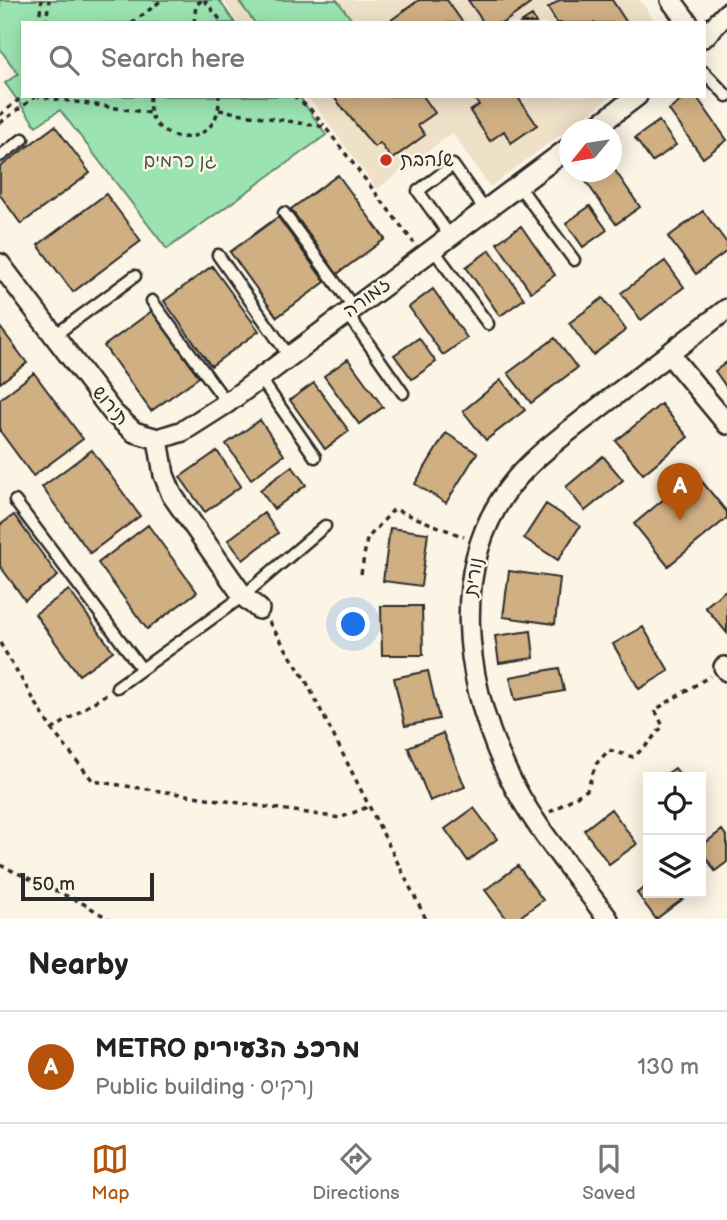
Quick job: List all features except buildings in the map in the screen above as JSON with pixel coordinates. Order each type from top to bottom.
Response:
[{"type":"street","points":[[671,0],[687,21]]},
{"type":"street","points":[[706,35],[727,13]]},
{"type":"street","points":[[607,119],[634,98]]},
{"type":"street","name":"זמורה","points":[[158,439],[183,431],[227,403],[559,154]]},
{"type":"street","name":"תירוש","points":[[0,264],[124,425],[134,432],[158,439]]},
{"type":"street","name":"נורית","points":[[608,919],[536,821],[506,771],[476,683],[468,634],[470,584],[479,542],[493,510],[517,477],[553,443],[727,309]]},
{"type":"street","points":[[668,354],[727,424]]},
{"type":"street","points":[[158,439],[168,488],[243,596],[259,609]]},
{"type":"lane","points":[[706,74],[727,96]]},
{"type":"lane","points":[[0,156],[23,139]]},
{"type":"lane","points":[[450,236],[418,191],[453,165],[485,210]]},
{"type":"lane","points":[[518,185],[574,260]]},
{"type":"lane","points":[[284,213],[351,310],[403,393]]},
{"type":"lane","points":[[428,252],[488,324]]},
{"type":"lane","points":[[218,255],[289,356]]},
{"type":"lane","points":[[55,335],[135,276]]},
{"type":"lane","points":[[152,301],[227,403]]},
{"type":"lane","points":[[260,379],[315,457]]},
{"type":"lane","points":[[15,501],[141,668]]},
{"type":"lane","points":[[117,687],[243,596],[325,526]]},
{"type":"path","points":[[38,21],[41,0]]},
{"type":"path","points":[[46,21],[49,0]]},
{"type":"path","points":[[135,21],[162,0]]},
{"type":"path","points":[[194,21],[196,5],[203,0],[221,21]]},
{"type":"path","points":[[0,115],[21,98]]},
{"type":"path","points":[[0,123],[32,98]]},
{"type":"path","points":[[49,98],[151,113]]},
{"type":"path","points":[[150,98],[151,113],[161,130],[184,138],[207,130],[215,121],[219,98]]},
{"type":"path","points":[[296,98],[310,109],[428,252]]},
{"type":"path","points":[[219,110],[325,127]]},
{"type":"path","points":[[361,574],[367,539],[394,509],[479,542]]},
{"type":"path","points":[[274,630],[306,681],[426,919]]},
{"type":"path","points":[[0,643],[52,730],[93,781],[340,818],[370,806]]},
{"type":"path","points":[[536,821],[587,790],[596,764],[608,750],[633,757],[639,752],[663,726],[655,710],[725,669]]},
{"type":"path","points":[[52,730],[117,687]]},
{"type":"path","points":[[0,865],[84,904],[109,919]]},
{"type":"shaded area","points":[[223,0],[640,0],[655,21],[237,21]]},
{"type":"shaded area","name":"שלהבת","points":[[306,98],[609,98],[581,119],[559,119],[559,136],[490,187],[452,133],[377,189],[314,104]]},
{"type":"green space","name":"גן כרמים","points":[[0,0],[219,0],[234,21],[21,21],[21,98],[300,98],[326,135],[167,249],[60,110],[36,126],[5,83],[18,74],[0,49]]},
{"type":"green space","points":[[238,0],[337,0],[353,21],[254,21]]},
{"type":"place","name":"שלהבת","points":[[386,160]]},
{"type":"place","name":"METRO מרכז הצעירים","points":[[680,521]]}]
